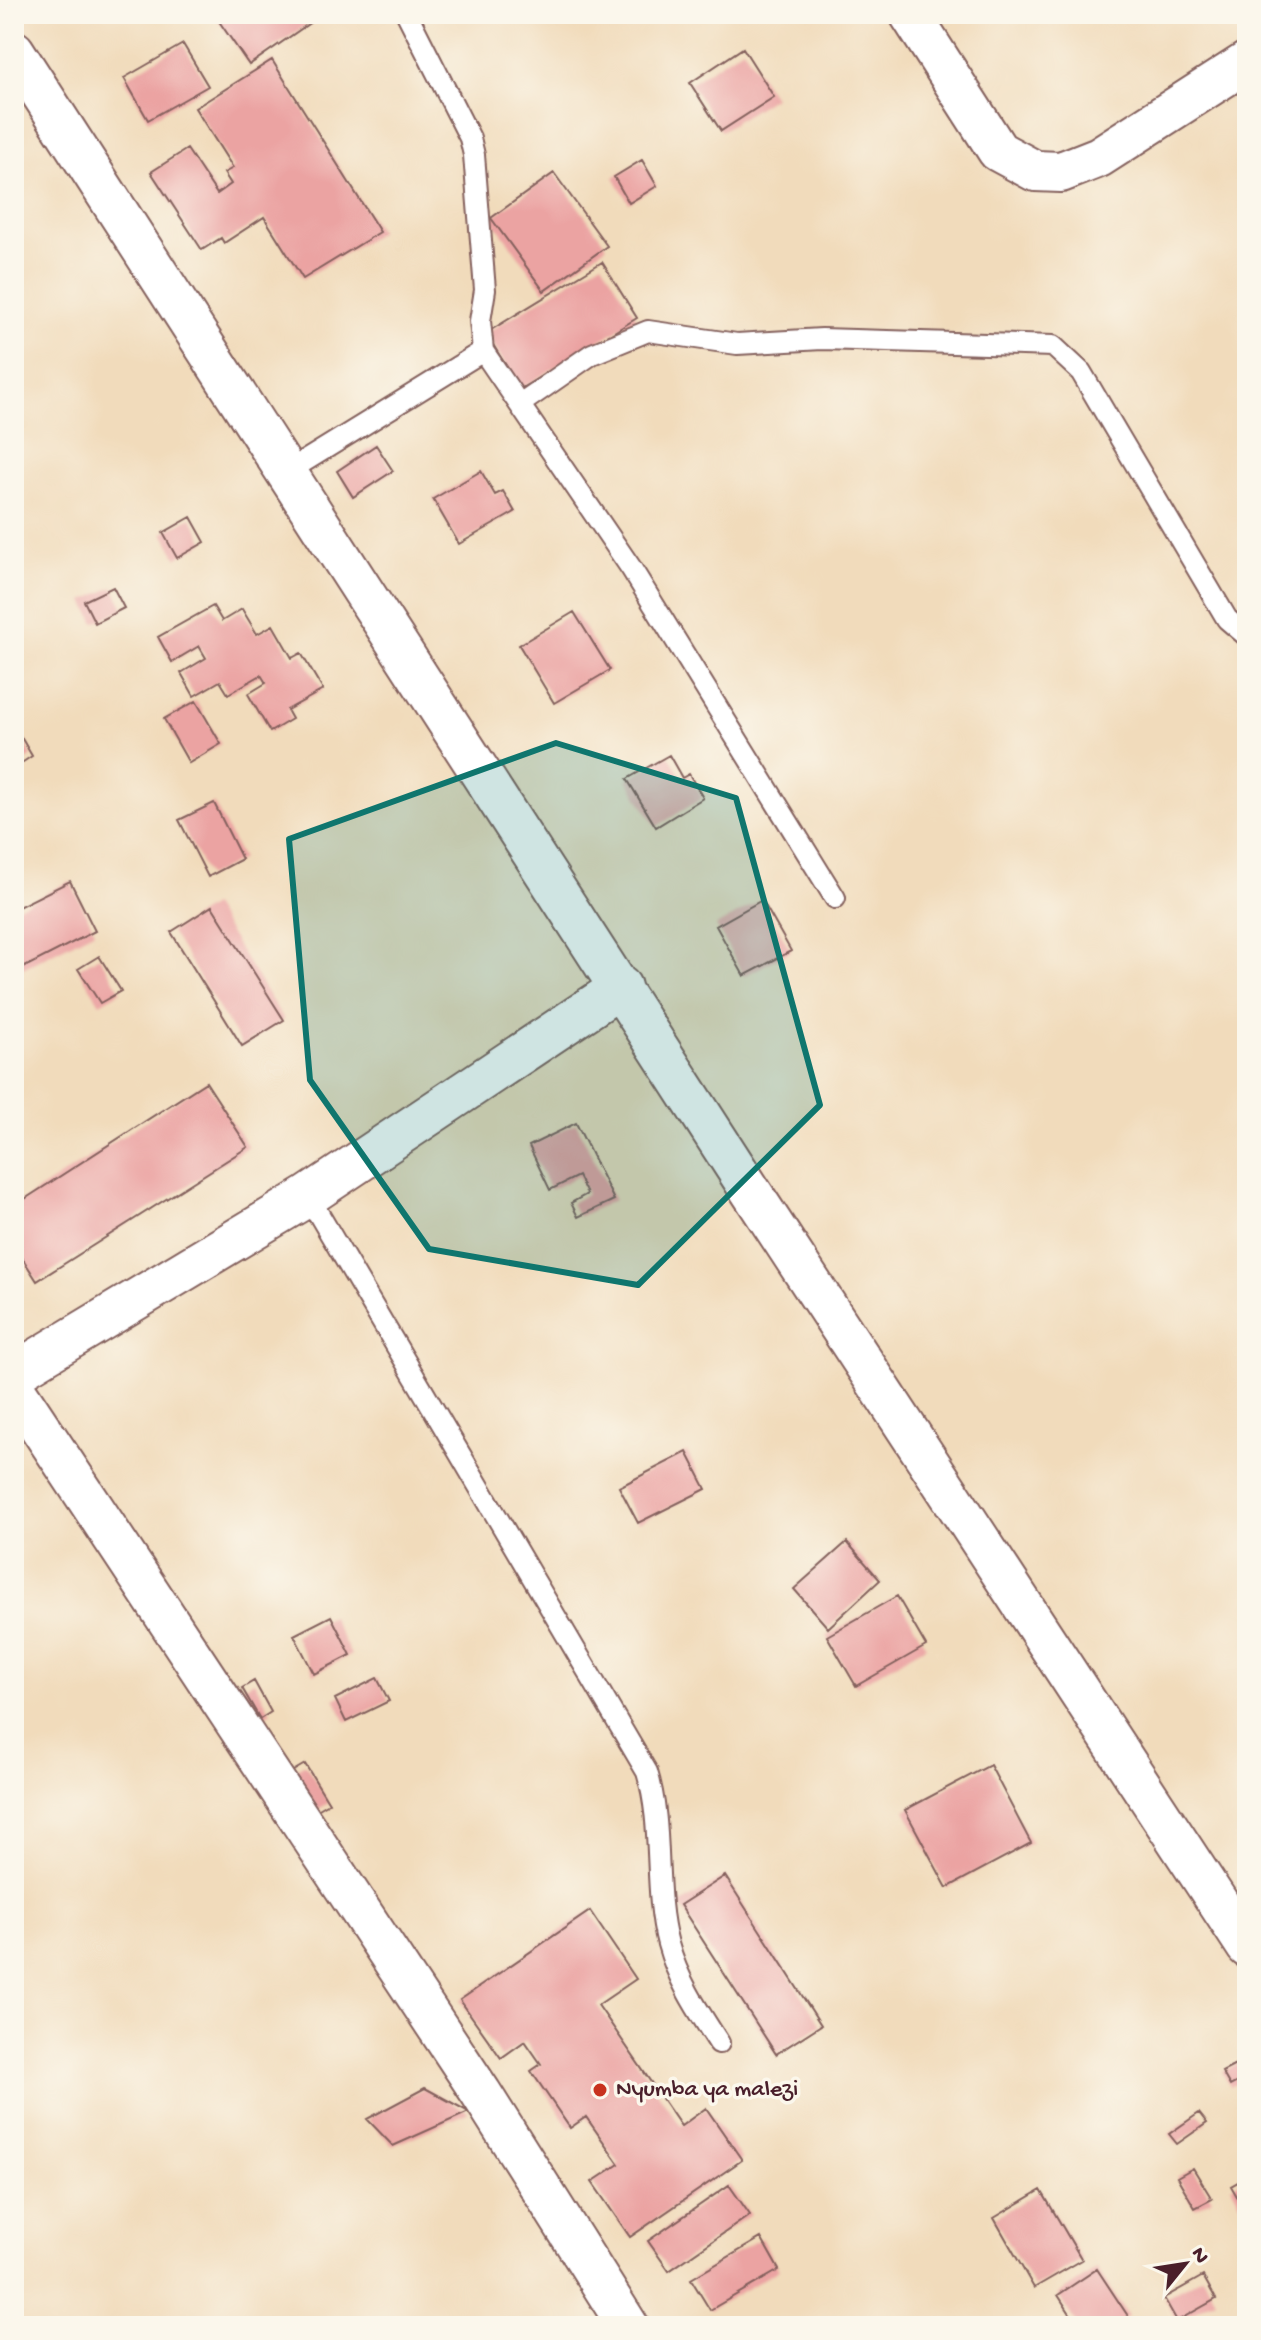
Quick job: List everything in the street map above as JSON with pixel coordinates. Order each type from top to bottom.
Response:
[{"type":"street","points":[[910,14],[998,151],[1035,171],[1061,172],[1099,157],[1247,62]]},
{"type":"street","points":[[14,51],[752,1193],[1245,1940]]},
{"type":"street","points":[[14,1373],[308,1196],[621,987]]},
{"type":"street","points":[[14,1388],[481,2093],[628,2326]]},
{"type":"lane","points":[[407,14],[470,138],[474,155],[485,290],[480,321],[483,351],[631,568],[835,898]]},
{"type":"lane","points":[[520,404],[592,354],[648,331],[737,344],[808,339],[995,341],[1053,346],[1081,372],[1227,619],[1247,636]]},
{"type":"lane","points":[[287,472],[483,351]]},
{"type":"lane","points":[[308,1196],[647,1772],[656,1801],[668,1944],[686,1992],[719,2043]]},
{"type":"highlighted area","points":[[556,743],[736,798],[820,1105],[638,1285],[429,1249],[310,1080],[289,839]]},
{"type":"building","points":[[214,14],[305,14],[311,22],[249,65]]},
{"type":"building","points":[[183,44],[208,86],[148,120],[124,78]]},
{"type":"building","points":[[743,48],[774,97],[721,131],[690,83]]},
{"type":"building","points":[[272,60],[380,232],[303,279],[264,217],[224,243],[221,238],[202,250],[151,172],[187,149],[217,194],[231,184],[224,173],[233,168],[195,108]]},
{"type":"building","points":[[642,160],[657,186],[629,203],[614,177]]},
{"type":"building","points":[[554,173],[607,246],[544,291],[491,218]]},
{"type":"building","points":[[602,262],[637,318],[520,389],[486,333]]},
{"type":"building","points":[[376,445],[393,471],[353,497],[337,471]]},
{"type":"building","points":[[481,471],[495,495],[503,491],[515,512],[459,544],[433,499]]},
{"type":"building","points":[[191,517],[205,542],[177,558],[163,533]]},
{"type":"building","points":[[113,587],[124,608],[95,623],[84,601]]},
{"type":"building","points":[[213,606],[222,621],[242,609],[257,634],[273,625],[292,658],[301,653],[323,690],[287,710],[292,719],[270,732],[248,694],[266,683],[261,675],[228,694],[220,681],[194,696],[181,673],[206,658],[199,646],[172,662],[158,637]]},
{"type":"building","points":[[574,612],[610,670],[554,703],[519,645]]},
{"type":"building","points":[[196,701],[221,744],[189,763],[164,719]]},
{"type":"building","points":[[14,725],[32,756],[14,768]]},
{"type":"building","points":[[669,755],[682,778],[689,774],[703,798],[656,827],[627,779]]},
{"type":"building","points":[[214,803],[242,859],[208,877],[179,820]]},
{"type":"building","points":[[70,881],[95,931],[21,969],[14,955],[14,909]]},
{"type":"building","points":[[762,900],[791,951],[744,976],[716,926]]},
{"type":"building","points":[[212,906],[284,1020],[242,1046],[171,932]]},
{"type":"building","points":[[99,956],[121,991],[100,1003],[78,969]]},
{"type":"building","points":[[206,1082],[248,1147],[37,1281],[14,1245],[14,1206]]},
{"type":"building","points":[[576,1123],[614,1200],[578,1217],[571,1203],[587,1194],[578,1176],[550,1190],[529,1146]]},
{"type":"building","points":[[687,1452],[706,1489],[638,1523],[619,1487]]},
{"type":"building","points":[[847,1542],[880,1580],[828,1628],[794,1589]]},
{"type":"building","points":[[897,1596],[926,1646],[856,1686],[827,1636]]},
{"type":"building","points":[[331,1616],[351,1655],[314,1674],[294,1635]]},
{"type":"building","points":[[377,1678],[389,1701],[346,1722],[335,1699]]},
{"type":"building","points":[[254,1681],[271,1712],[260,1719],[242,1688]]},
{"type":"building","points":[[305,1764],[329,1803],[312,1813],[288,1774]]},
{"type":"building","points":[[990,1765],[1031,1843],[947,1888],[905,1810]]},
{"type":"building","points":[[725,1876],[821,2025],[776,2054],[680,1905]]},
{"type":"building","name":"Nyumba ya malezi","points":[[590,1911],[636,1979],[598,2005],[681,2126],[706,2108],[742,2160],[630,2237],[592,2182],[619,2164],[586,2117],[570,2128],[531,2071],[541,2064],[525,2041],[501,2058],[460,2000]]},
{"type":"building","points":[[1247,2059],[1247,2077],[1230,2086],[1222,2072]]},
{"type":"building","points":[[425,2088],[469,2112],[393,2146],[367,2119]]},
{"type":"building","points":[[1199,2113],[1207,2123],[1177,2144],[1169,2134]]},
{"type":"building","points":[[1193,2168],[1212,2199],[1195,2208],[1177,2177]]},
{"type":"building","points":[[1247,2177],[1247,2214],[1231,2186]]},
{"type":"building","points":[[729,2185],[750,2215],[669,2271],[648,2241]]},
{"type":"building","points":[[1041,2190],[1082,2260],[1034,2288],[994,2218]]},
{"type":"building","points":[[761,2238],[779,2270],[710,2310],[691,2279]]},
{"type":"building","points":[[1097,2269],[1128,2316],[1114,2326],[1078,2326],[1058,2295]]},
{"type":"building","points":[[1203,2276],[1216,2299],[1177,2321],[1164,2298]]},
{"type":"place","name":"Nyumba ya malezi","points":[[600,2090]]}]
